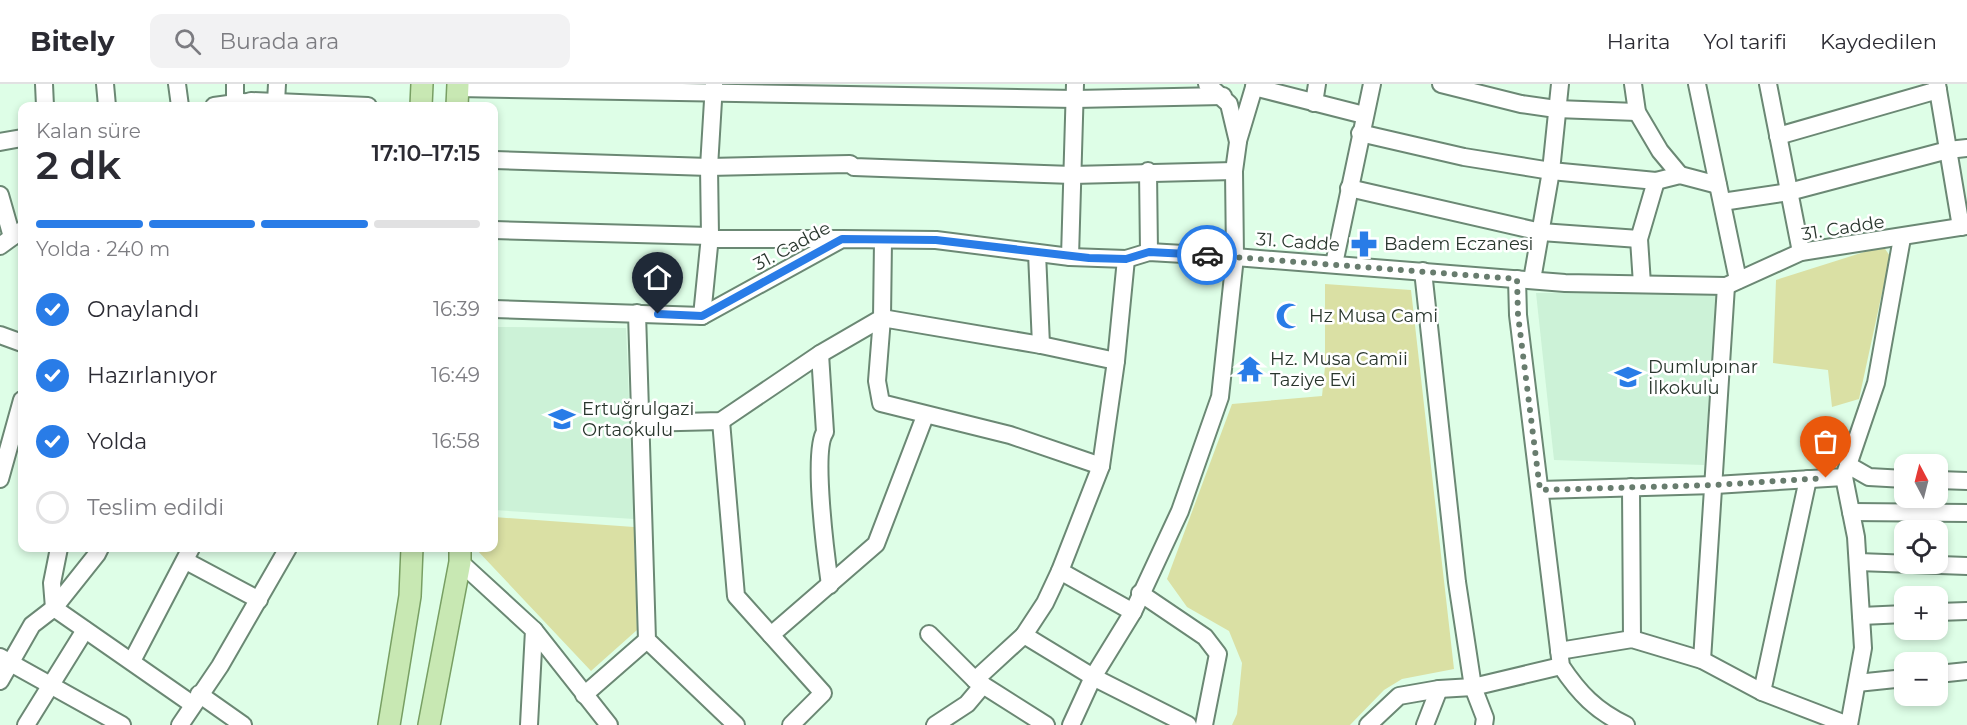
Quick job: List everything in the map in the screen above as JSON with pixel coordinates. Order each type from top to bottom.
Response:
[{"type":"main road","points":[[422,84],[422,102]]},
{"type":"main road","points":[[389,725],[410,596],[412,552]]},
{"type":"main road","points":[[429,725],[460,555]]},
{"type":"street","points":[[44,84],[45,102]]},
{"type":"street","points":[[105,84],[107,102]]},
{"type":"street","points":[[177,84],[179,102]]},
{"type":"street","points":[[235,84],[241,102]]},
{"type":"street","points":[[276,102],[277,84]]},
{"type":"street","points":[[1314,103],[1317,84]]},
{"type":"street","points":[[1334,264],[1372,84]]},
{"type":"street","points":[[1441,84],[1521,104],[1556,109],[1637,112]]},
{"type":"street","points":[[1560,84],[1551,171],[1541,232],[1525,280],[1518,315],[1560,658],[1578,691],[1601,713],[1626,725]]},
{"type":"street","points":[[1633,84],[1637,112],[1660,151],[1680,175]]},
{"type":"street","points":[[1697,84],[1722,202],[1732,283],[1702,660]]},
{"type":"street","points":[[1768,84],[1801,252]]},
{"type":"street","points":[[1071,725],[1093,677],[1133,612],[1180,512],[1220,397],[1235,257],[1234,171],[1238,142],[1254,86],[1364,115]]},
{"type":"street","points":[[1778,136],[1937,87],[1964,226]]},
{"type":"street","points":[[458,93],[714,89],[939,94],[1215,89],[1229,104],[1238,142]]},
{"type":"street","points":[[498,309],[702,316],[710,236],[709,167],[714,89]]},
{"type":"street","points":[[1070,257],[1075,91]]},
{"type":"street","points":[[1360,133],[1464,157],[1551,171],[1656,181],[1680,175],[1718,185]]},
{"type":"street","points":[[0,142],[18,139]]},
{"type":"street","points":[[1722,202],[1789,192],[1948,150],[1967,148]]},
{"type":"street","points":[[498,160],[709,167],[850,164],[854,167],[1072,175],[1148,171],[1234,171]]},
{"type":"street","points":[[1148,171],[1149,252]]},
{"type":"street","points":[[1642,284],[1639,239],[1656,181]]},
{"type":"street","points":[[1349,188],[1541,232],[1639,239]]},
{"type":"street","points":[[1,203],[11,238]]},
{"type":"street","name":"31. Cadde","points":[[702,316],[842,239],[936,240],[1070,257],[1126,259],[1149,252],[1235,257],[1525,280],[1642,284],[1732,283],[1801,252],[1902,238],[1964,226]]},
{"type":"street","points":[[498,230],[710,236],[716,239],[842,239]]},
{"type":"street","points":[[1368,725],[1399,696],[1439,689],[1473,687],[1560,658],[1632,639],[1702,660],[1762,692],[1848,725],[1863,648],[1858,562],[1846,471],[1876,382],[1902,238]]},
{"type":"street","points":[[883,241],[882,318],[877,381],[881,403],[925,416],[1010,435],[1101,466]]},
{"type":"street","points":[[1037,253],[1041,345]]},
{"type":"street","points":[[935,725],[967,704],[979,683],[1024,636],[1045,603],[1060,571],[1101,466],[1116,362],[1126,259]]},
{"type":"street","points":[[1423,271],[1445,490],[1473,687],[1485,718],[1484,725]]},
{"type":"street","points":[[637,314],[647,640],[736,725]]},
{"type":"street","points":[[639,423],[721,421],[820,354],[882,318],[1041,345],[1116,362]]},
{"type":"street","points":[[0,335],[18,342]]},
{"type":"street","points":[[820,354],[825,432],[821,438],[820,458],[824,543],[830,585]]},
{"type":"street","points":[[0,479],[18,414]]},
{"type":"street","points":[[771,635],[876,544],[925,416]]},
{"type":"street","points":[[721,421],[736,596],[823,693],[790,725]]},
{"type":"street","points":[[1540,490],[1715,485],[1808,479],[1846,471],[1869,477],[1894,478]]},
{"type":"street","points":[[1762,692],[1808,479]]},
{"type":"street","points":[[1948,480],[1967,481]]},
{"type":"street","points":[[1631,487],[1632,639]]},
{"type":"street","points":[[1851,512],[1967,513]]},
{"type":"street","points":[[54,608],[52,583],[58,552]]},
{"type":"street","points":[[0,681],[5,661],[32,626],[54,608],[98,552]]},
{"type":"street","points":[[180,725],[220,666],[286,552]]},
{"type":"street","points":[[132,662],[189,554],[259,600]]},
{"type":"street","points":[[460,555],[534,630],[609,725]]},
{"type":"street","points":[[1858,562],[1967,566]]},
{"type":"street","points":[[1060,571],[1133,612]]},
{"type":"street","points":[[1140,593],[1205,637],[1218,654],[1204,725]]},
{"type":"street","points":[[54,608],[132,662],[243,725]]},
{"type":"street","points":[[1948,612],[1967,611]]},
{"type":"street","points":[[1861,616],[1894,614]]},
{"type":"street","points":[[26,725],[85,630]]},
{"type":"street","points":[[529,725],[534,630]]},
{"type":"street","points":[[929,634],[979,683],[1046,725]]},
{"type":"street","points":[[1024,636],[1093,677],[1188,725]]},
{"type":"street","points":[[584,695],[647,640]]},
{"type":"street","points":[[5,661],[115,724]]},
{"type":"street","points":[[1948,673],[1967,671]]},
{"type":"street","points":[[1857,683],[1894,679]]},
{"type":"street","points":[[1425,725],[1439,689]]},
{"type":"shaded area","points":[[1883,246],[1890,256],[1859,399],[1832,407],[1828,370],[1773,363],[1776,280]]},
{"type":"shaded area","points":[[1325,284],[1411,290],[1454,669],[1402,679],[1384,690],[1350,725],[1232,725],[1237,714],[1242,663],[1229,631],[1187,607],[1167,579],[1232,404],[1322,396],[1325,367]]},
{"type":"shaded area","name":"Dumlupınar İlkokulu","points":[[1718,292],[1704,465],[1554,460],[1536,293]]},
{"type":"shaded area","name":"Ertuğrulgazi Ortaokulu","points":[[498,327],[626,328],[634,519],[498,510]]},
{"type":"shaded area","points":[[498,517],[634,527],[637,630],[591,671],[479,552],[498,552]]},
{"type":"way so far","points":[[1207,255],[1517,279],[1518,315],[1540,490],[1715,485],[1826,478]]},
{"type":"place","name":"Badem Eczanesi","points":[[1364,244]]},
{"type":"place","name":"Hz Musa Cami","points":[[1289,316]]},
{"type":"place","name":"Hz. Musa Camii Taziye Evi","points":[[1250,369]]},
{"type":"place","name":"Dumlupınar İlkokulu","points":[[1628,377]]},
{"type":"place","name":"Ertuğrulgazi Ortaokulu","points":[[562,419]]},
{"type":"route","points":[[658,314],[702,316],[842,239],[936,240],[1089,258],[1126,259],[1149,252],[1207,255]]}]
